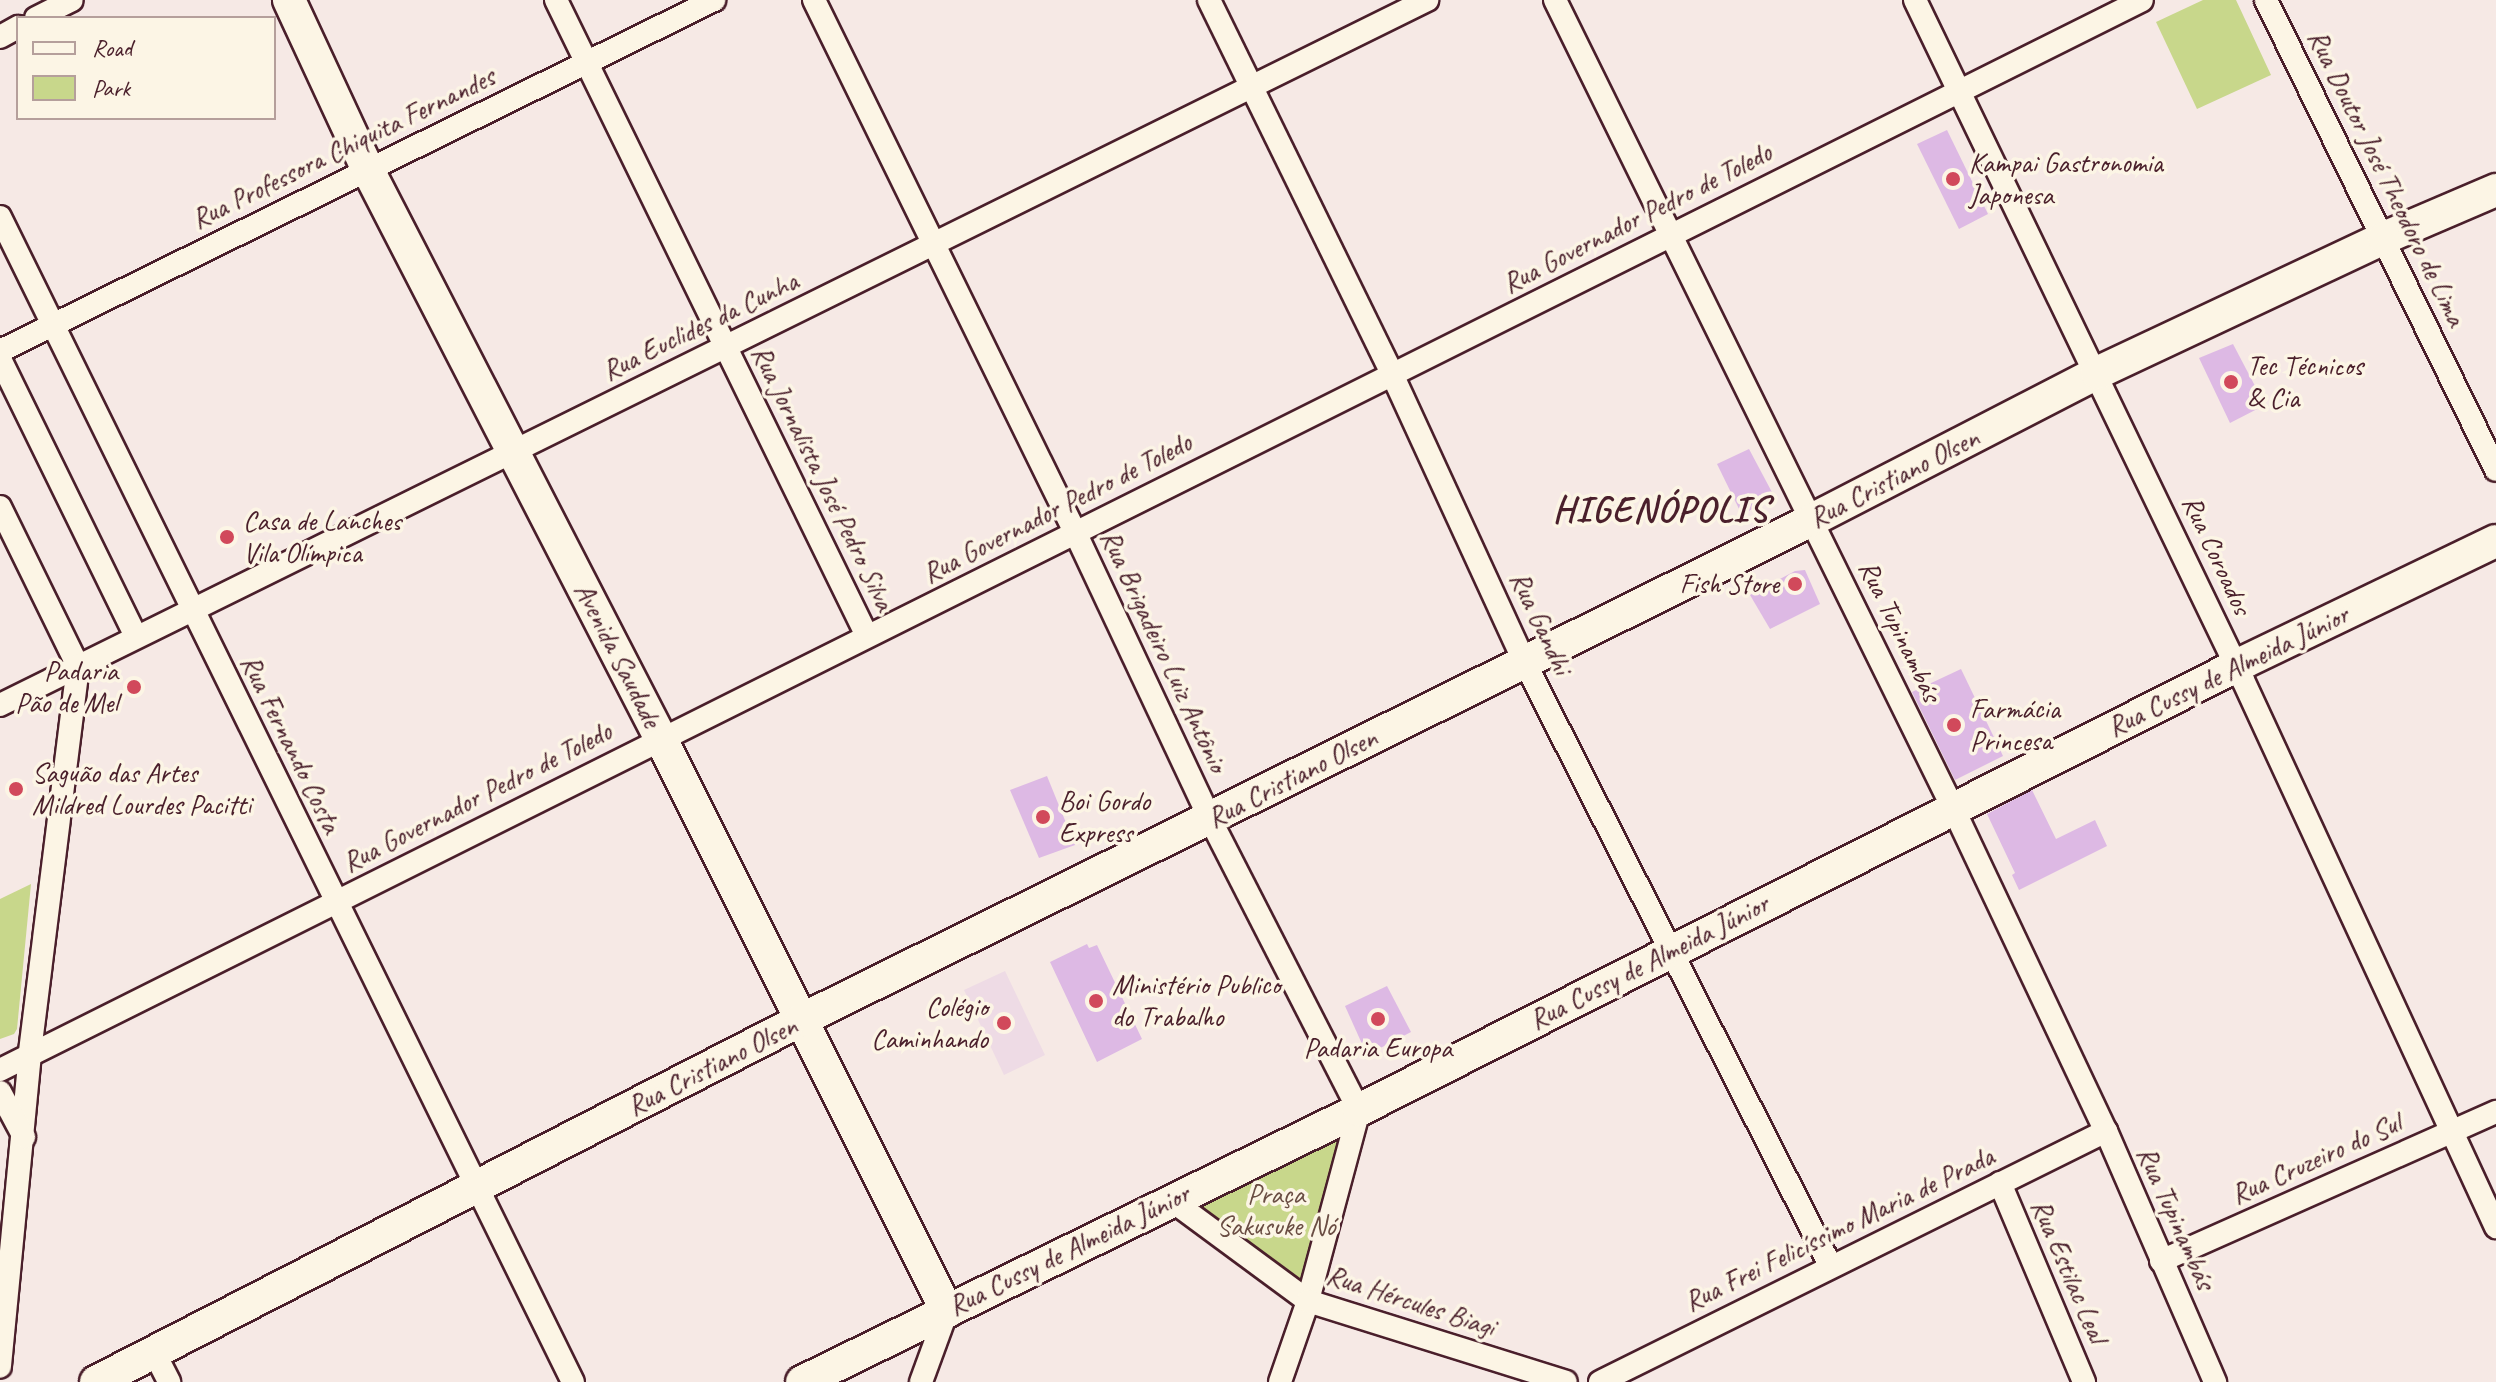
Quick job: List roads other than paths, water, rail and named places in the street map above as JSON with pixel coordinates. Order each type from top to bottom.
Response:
[{"type":"street","points":[[40,16],[72,0]]},
{"type":"street","name":"Avenida Saudade","points":[[289,0],[367,168],[661,739],[947,1311]]},
{"type":"street","name":"Rua Jornalista José Pedro Silva","points":[[556,0],[867,636]]},
{"type":"street","name":"Rua Professora Chiquita Fernandes","points":[[0,351],[714,0]]},
{"type":"street","name":"Rua Brigadeiro Luiz Antônio","points":[[814,0],[1075,532],[1210,819],[1359,1110]]},
{"type":"street","name":"Rua Gandhi","points":[[1209,0],[1392,374],[1524,661],[1830,1265]]},
{"type":"street","name":"Rua Euclides da Cunha","points":[[0,705],[1427,0]]},
{"type":"street","name":"Rua Tupinambás","points":[[1555,0],[1673,234],[1953,808],[2106,1131],[2215,1382]]},
{"type":"street","name":"Rua Coroados","points":[[1915,0],[2236,666],[2496,1227]]},
{"type":"street","name":"Rua Governador Pedro de Toledo","points":[[0,1070],[2142,0]]},
{"type":"street","name":"Rua Doutor José Theodoro de Lima","points":[[2266,0],[2496,470]]},
{"type":"street","name":"Rua Cristiano Olsen","points":[[96,1382],[801,1020],[1812,520],[2097,373],[2384,238],[2496,190]]},
{"type":"street","name":"Rua Fernando Costa","points":[[0,217],[573,1382]]},
{"type":"street","points":[[0,359],[136,637]]},
{"type":"street","points":[[0,507],[78,666],[30,1054],[0,1367]]},
{"type":"street","name":"Rua Cussy de Almeida Júnior","points":[[802,1382],[1359,1110],[2236,666],[2496,541]]},
{"type":"street","points":[[0,1092],[24,1138]]},
{"type":"street","points":[[1280,1382],[1308,1301],[1359,1110]]},
{"type":"street","name":"Rua Cruzeiro do Sul","points":[[2161,1261],[2496,1112]]},
{"type":"street","name":"Rua Frei Felicíssimo Maria de Prada","points":[[1600,1382],[1830,1265],[2106,1131]]},
{"type":"street","name":"Rua Estilac Leal","points":[[2000,1183],[2084,1382]]},
{"type":"street","name":"Rua Hércules Biagi","points":[[1171,1200],[1308,1301],[1566,1382]]},
{"type":"street","points":[[921,1382],[947,1311]]},
{"type":"street","points":[[154,1352],[169,1382]]},
{"type":"place","name":"Kampai Gastronomia Japonesa","points":[[1953,179]]},
{"type":"place","name":"Tec Técnicos & Cia","points":[[2231,382]]},
{"type":"place","name":"Casa de Lanches Vila Olímpica","points":[[227,537]]},
{"type":"place","name":"Fish Store","points":[[1795,584]]},
{"type":"place","name":"Padaria Pão de Mel","points":[[134,687]]},
{"type":"place","name":"Farmácia Princesa","points":[[1954,725]]},
{"type":"place","name":"Saguão das Artes Mildred Lourdes Pacitti","points":[[16,789]]},
{"type":"place","name":"Boi Gordo Express","points":[[1043,817]]},
{"type":"place","name":"Ministério Publico do Trabalho","points":[[1096,1001]]},
{"type":"place","name":"Padaria Europa","points":[[1378,1019]]},
{"type":"place","name":"Colégio Caminhando","points":[[1004,1023]]},
{"type":"district","name":"HIGENÓPOLIS","points":[[1661,510]]},
{"type":"park label","name":"Praça Sakusuke Nó","points":[[1276,1210]]}]
